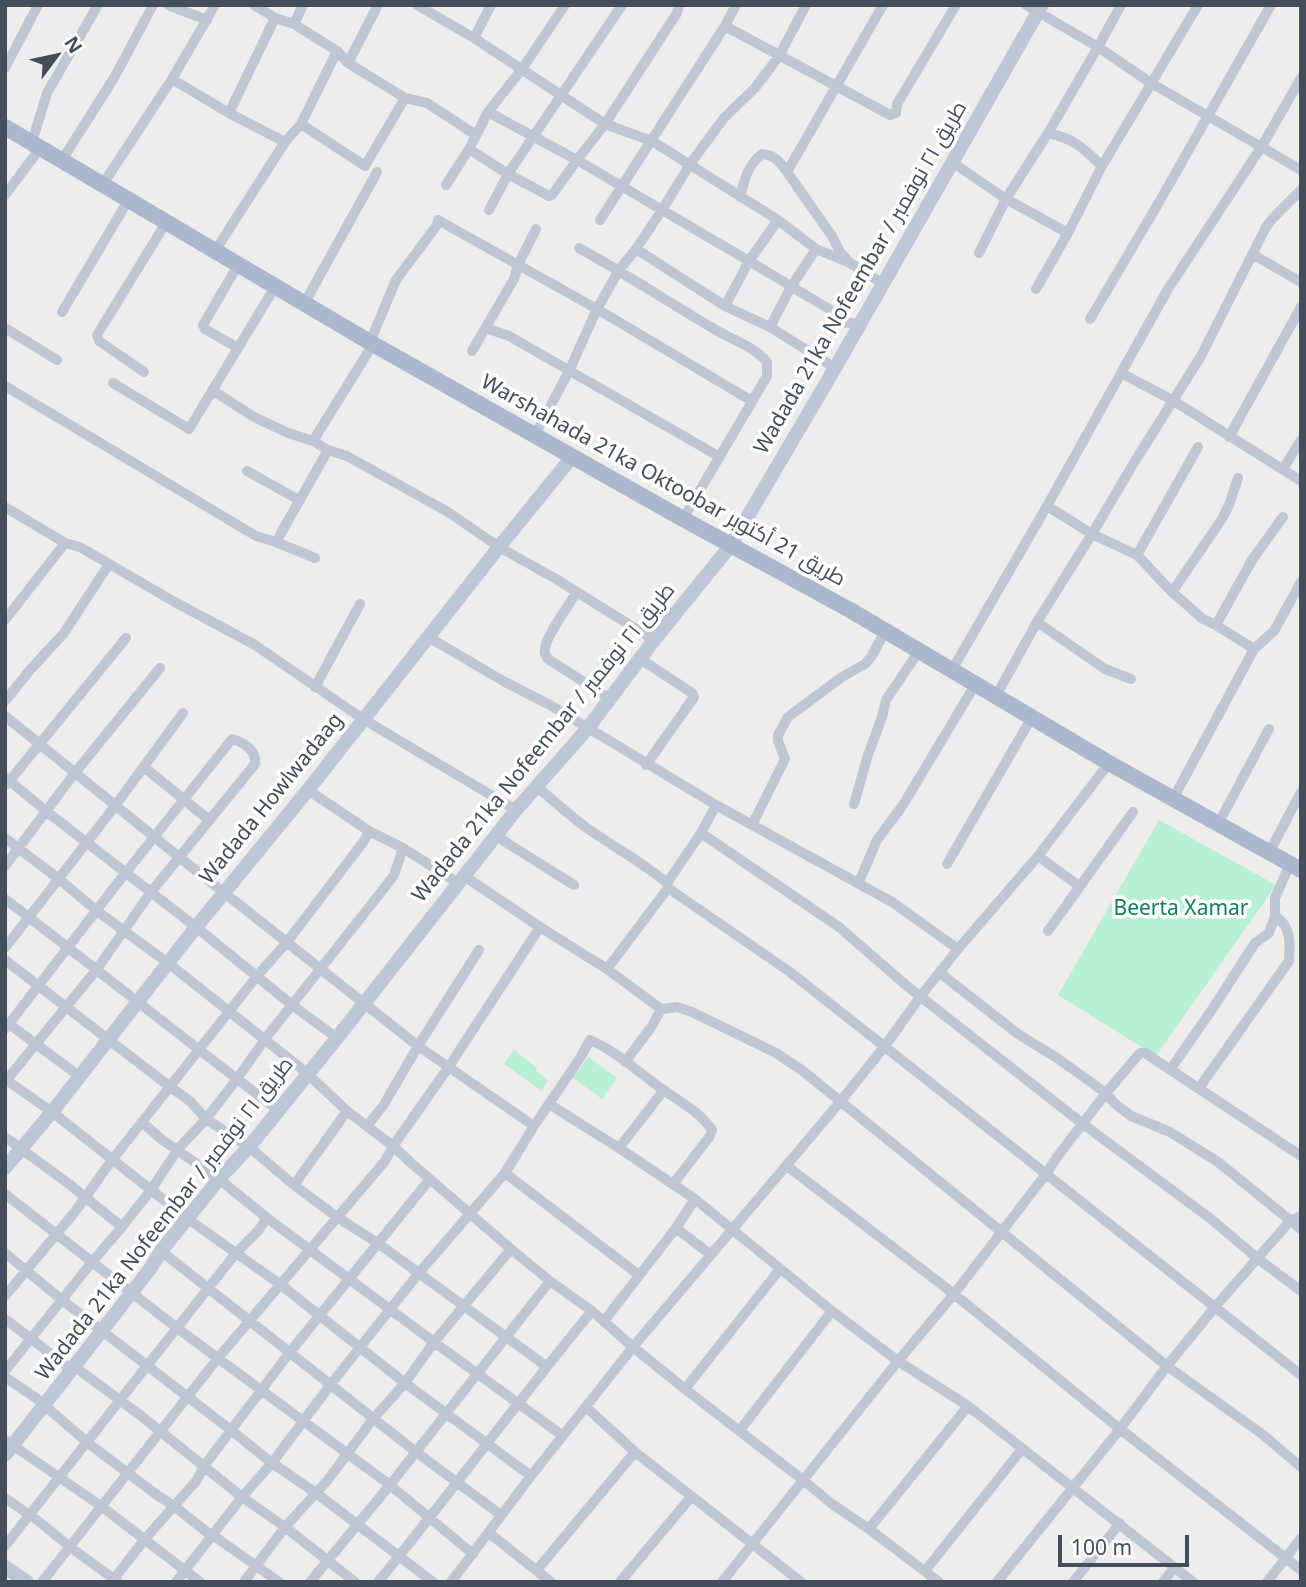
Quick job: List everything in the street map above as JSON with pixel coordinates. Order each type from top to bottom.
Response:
[{"type":"main road","name":"Warshahada 21ka Oktoobar طريق 21 أكتوبر","points":[[5,127],[304,304],[572,457],[886,631],[1109,763],[1295,867]]},
{"type":"street","points":[[5,68],[38,5]]},
{"type":"street","points":[[5,195],[36,145],[47,93],[98,5]]},
{"type":"street","points":[[62,160],[114,78],[153,5]]},
{"type":"street","points":[[168,5],[206,20]]},
{"type":"street","points":[[103,184],[172,79],[215,5]]},
{"type":"street","points":[[254,5],[275,18],[294,24],[337,51],[348,63],[405,98],[427,103],[476,135]]},
{"type":"street","points":[[294,24],[303,5]]},
{"type":"street","points":[[348,63],[379,5]]},
{"type":"street","points":[[418,5],[474,38],[605,124],[652,141],[778,220],[816,249],[850,263],[883,284]]},
{"type":"street","points":[[474,38],[491,5]]},
{"type":"street","points":[[446,185],[488,112],[522,69],[565,5]]},
{"type":"street","points":[[489,210],[508,174],[622,5]]},
{"type":"street","points":[[469,149],[549,196],[554,193],[605,124],[677,13],[679,5]]},
{"type":"street","points":[[600,220],[736,5]]},
{"type":"street","points":[[535,435],[619,270],[724,118],[755,88],[779,55],[806,5]]},
{"type":"street","points":[[787,172],[883,5]]},
{"type":"street","points":[[725,26],[890,116],[896,113],[897,104],[956,5]]},
{"type":"street","points":[[979,253],[1006,199],[1048,133],[1121,5]]},
{"type":"street","points":[[1036,289],[1102,166],[1198,5]]},
{"type":"street","points":[[1090,319],[1271,5]]},
{"type":"street","points":[[1035,7],[1152,83],[1301,170]]},
{"type":"street","name":"Wadada 21ka Nofeembar / طريق ٢١ نوفمبر","points":[[8,1447],[74,1369],[161,1251],[337,1038],[516,810],[588,728],[639,658],[731,545],[952,162],[1035,7]]},
{"type":"street","points":[[229,113],[275,18]]},
{"type":"street","points":[[215,251],[285,142],[301,124],[337,51]]},
{"type":"street","points":[[952,670],[1178,273],[1262,146],[1301,78]]},
{"type":"street","points":[[172,79],[285,142]]},
{"type":"street","points":[[301,124],[365,166],[405,98]]},
{"type":"street","points":[[488,112],[577,159],[749,261],[829,309],[841,322],[859,324]]},
{"type":"street","points":[[1048,133],[1078,144],[1102,166]]},
{"type":"street","points":[[740,197],[747,170],[762,154],[773,156],[781,163],[850,263]]},
{"type":"street","points":[[952,162],[1006,199],[1068,233]]},
{"type":"street","points":[[304,304],[377,172]]},
{"type":"street","points":[[996,696],[1037,622],[1202,356],[1252,254],[1273,218],[1301,190]]},
{"type":"street","points":[[62,312],[129,199]]},
{"type":"street","points":[[313,441],[372,343],[396,280],[438,220],[597,309],[752,401]]},
{"type":"street","points":[[725,306],[749,261],[778,220]]},
{"type":"street","points":[[144,372],[99,341],[97,335],[167,221]]},
{"type":"street","points":[[472,351],[514,279],[536,229]]},
{"type":"street","points":[[579,248],[763,357],[767,362],[766,376],[683,519]]},
{"type":"street","points":[[636,249],[725,306],[771,327],[835,368]]},
{"type":"street","points":[[771,327],[816,249]]},
{"type":"street","points":[[1252,254],[1301,282]]},
{"type":"street","points":[[238,265],[203,325],[205,330],[238,348]]},
{"type":"street","points":[[113,383],[189,429],[275,287]]},
{"type":"street","points":[[1229,437],[1301,307]]},
{"type":"street","points":[[5,328],[58,360]]},
{"type":"street","points":[[486,328],[509,336],[720,457]]},
{"type":"street","points":[[1121,373],[1174,401],[1301,481]]},
{"type":"street","points":[[5,386],[256,536],[276,541],[315,558]]},
{"type":"street","points":[[212,390],[254,417],[347,456],[448,512],[499,547],[654,640]]},
{"type":"street","points":[[1283,469],[1301,440]]},
{"type":"street","points":[[1137,555],[1198,447]]},
{"type":"street","points":[[276,541],[328,450]]},
{"type":"street","name":"Wadada Howlwadaag","points":[[5,1168],[572,457]]},
{"type":"street","points":[[247,471],[299,500]]},
{"type":"street","points":[[1172,592],[1222,519],[1230,505],[1238,478]]},
{"type":"street","points":[[1047,506],[1092,534],[1137,555],[1172,592],[1203,619],[1254,649]]},
{"type":"street","points":[[5,507],[65,543],[80,547],[255,645],[363,719],[516,810]]},
{"type":"street","points":[[1216,625],[1252,560],[1283,517]]},
{"type":"street","points":[[5,620],[65,543]]},
{"type":"street","points":[[5,701],[64,633],[109,564]]},
{"type":"street","points":[[1174,799],[1254,649],[1274,631],[1301,582]]},
{"type":"street","points":[[577,592],[545,646],[545,654],[548,659],[609,698]]},
{"type":"street","points":[[315,687],[360,604]]},
{"type":"street","points":[[1037,622],[1105,669],[1131,679]]},
{"type":"street","points":[[751,825],[785,759],[778,735],[785,722],[842,677],[866,664],[886,631]]},
{"type":"street","points":[[126,638],[7,781],[337,1038]]},
{"type":"street","points":[[428,638],[588,728],[646,765],[751,825],[859,882],[958,949]]},
{"type":"street","points":[[854,804],[886,700],[919,651]]},
{"type":"street","points":[[639,658],[692,693],[694,697],[646,765]]},
{"type":"street","points":[[5,866],[74,774],[160,668]]},
{"type":"street","points":[[859,882],[877,840],[902,805],[975,685]]},
{"type":"street","points":[[5,948],[183,713]]},
{"type":"street","points":[[5,716],[74,774],[418,1046],[534,1126]]},
{"type":"street","points":[[947,864],[1032,718]]},
{"type":"street","points":[[1219,824],[1269,729]]},
{"type":"street","points":[[79,1076],[35,1044],[7,1027],[232,738],[237,740],[250,749],[256,758],[255,764],[152,892],[97,969],[65,1006],[35,1044],[6,1080],[52,1112],[188,1219],[281,1285],[405,1383],[531,1476]]},
{"type":"street","points":[[451,1582],[633,1347],[840,1102],[958,949],[1038,856],[1109,763]]},
{"type":"street","points":[[144,767],[209,820]]},
{"type":"street","points":[[537,787],[583,825],[648,867],[668,886],[790,972],[1301,1375]]},
{"type":"street","points":[[308,790],[369,831],[461,879],[540,927],[607,969],[661,1009],[677,1007],[692,1012],[776,1053],[803,1071],[1167,1366],[1262,1434],[1301,1467]]},
{"type":"street","points":[[1269,853],[1301,792]]},
{"type":"street","points":[[607,969],[668,886],[716,805]]},
{"type":"street","points":[[1048,931],[1133,812]]},
{"type":"street","points":[[5,1296],[86,1197],[169,1086],[287,942],[369,831]]},
{"type":"street","points":[[701,833],[839,927],[920,997],[1301,1291]]},
{"type":"street","points":[[496,836],[574,885]]},
{"type":"street","points":[[5,838],[307,1073],[347,1111],[393,1146],[511,1249],[592,1311],[685,1389],[832,1504],[939,1582]]},
{"type":"street","points":[[5,1371],[122,1227],[178,1149],[206,1119],[394,876],[402,848]]},
{"type":"street","points":[[1038,856],[1079,886]]},
{"type":"street","points":[[1170,1070],[1255,943],[1269,933],[1275,916],[1275,898],[1295,867]]},
{"type":"street","points":[[5,899],[198,1051],[278,1110]]},
{"type":"street","points":[[1199,1088],[1289,961],[1290,937],[1282,921],[1275,916]]},
{"type":"street","points":[[42,1582],[218,1358],[385,1161],[540,927]]},
{"type":"street","points":[[367,1126],[383,1106],[479,950]]},
{"type":"street","points":[[5,960],[191,1102],[206,1119],[248,1147],[337,1217],[379,1244],[546,1366]]},
{"type":"street","points":[[940,973],[1009,1027],[1106,1093],[1131,1116],[1170,1132],[1218,1162],[1295,1219],[1301,1229]]},
{"type":"street","points":[[625,1062],[652,1026],[661,1009]]},
{"type":"street","points":[[176,1582],[304,1423],[331,1384],[418,1274],[505,1173],[590,1040],[604,1045],[685,1104],[707,1122],[712,1130],[673,1184]]},
{"type":"street","points":[[722,1582],[954,1294],[1106,1093],[1140,1053],[1145,1053],[1301,1156]]},
{"type":"street","points":[[619,1148],[664,1090]]},
{"type":"street","points":[[549,1104],[695,1199],[832,1311],[898,1361],[968,1406],[1193,1582]]},
{"type":"street","points":[[294,1185],[347,1111]]},
{"type":"street","points":[[142,1122],[311,1251],[563,1436]]},
{"type":"street","points":[[5,1137],[122,1227]]},
{"type":"street","points":[[787,1166],[954,1294],[1120,1429],[1301,1570]]},
{"type":"street","points":[[505,1173],[639,1275]]},
{"type":"street","points":[[5,1498],[116,1580],[144,1540],[197,1480],[204,1466],[290,1352],[430,1179]]},
{"type":"street","points":[[5,1194],[177,1328],[390,1485],[473,1554]]},
{"type":"street","points":[[604,1321],[676,1228],[695,1199]]},
{"type":"street","points":[[5,1546],[236,1253],[267,1218]]},
{"type":"street","points":[[997,1582],[1214,1307],[1295,1219]]},
{"type":"street","points":[[676,1228],[711,1255]]},
{"type":"street","points":[[244,1582],[285,1527],[327,1481],[434,1342],[511,1249]]},
{"type":"street","points":[[161,1251],[373,1419],[501,1515]]},
{"type":"street","points":[[5,1254],[272,1463],[433,1582]]},
{"type":"street","points":[[685,1389],[780,1269]]},
{"type":"street","points":[[310,1582],[550,1281]]},
{"type":"street","points":[[378,1582],[592,1311]]},
{"type":"street","points":[[740,1430],[832,1311]]},
{"type":"street","points":[[5,1319],[140,1415],[242,1497],[355,1582]]},
{"type":"street","points":[[5,1377],[208,1534],[279,1582]]},
{"type":"street","points":[[869,1529],[968,1406]]},
{"type":"street","points":[[586,1407],[635,1452],[801,1582]]},
{"type":"street","points":[[8,1447],[101,1506],[200,1582]]},
{"type":"street","points":[[925,1571],[1022,1449]]},
{"type":"street","points":[[537,1570],[635,1452]]},
{"type":"street","points":[[620,1582],[691,1497]]},
{"type":"street","points":[[1073,1582],[1120,1523]]},
{"type":"street","points":[[489,1533],[551,1582]]},
{"type":"street","points":[[1267,1582],[1301,1538]]},
{"type":"street","points":[[5,1567],[27,1582]]},
{"type":"street","points":[[1163,1582],[1174,1568]]},
{"type":"green space","name":"Beerta Xamar","points":[[1159,820],[1276,885],[1156,1056],[1058,995]]},
{"type":"green space","points":[[514,1050],[548,1080],[542,1091],[504,1064]]},
{"type":"green space","points":[[588,1057],[617,1078],[602,1099],[573,1078]]}]
